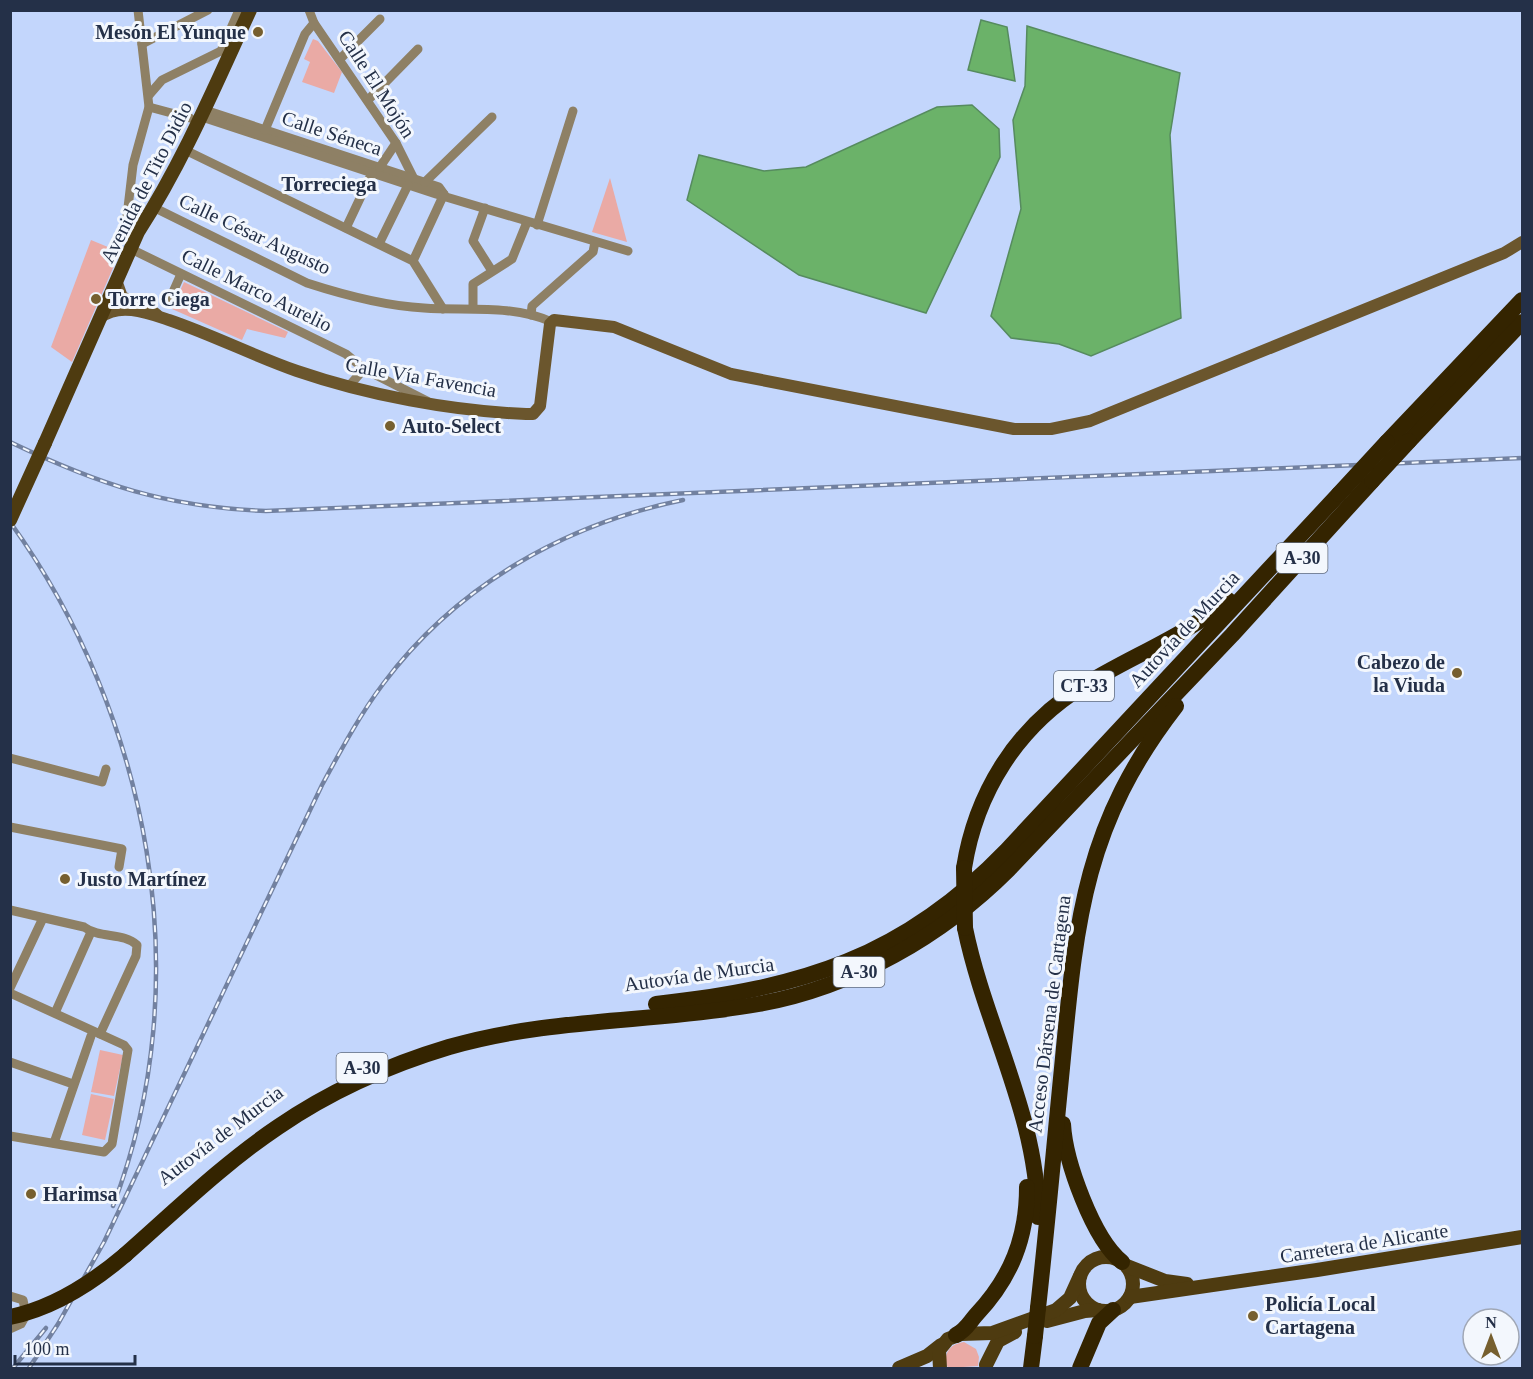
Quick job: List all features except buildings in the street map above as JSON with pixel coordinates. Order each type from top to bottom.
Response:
[{"type":"highway","name":"Autovía de Murcia","points":[[10,1317],[45,1306],[88,1283],[266,1135],[295,1115],[362,1081],[439,1050],[507,1032],[744,993],[810,976],[867,953],[934,914],[999,859],[1387,441],[1522,300]]},
{"type":"highway","name":"Autovía de Murcia","points":[[10,1306],[40,1296],[82,1274],[259,1126],[290,1106],[357,1070],[430,1042],[505,1021],[657,1009],[748,1006],[795,996],[854,975],[933,932],[993,885],[1232,635],[1408,441],[1522,321]]},
{"type":"highway","name":"Acceso Dársena de Cartagena","points":[[1031,1368],[1038,1215],[1033,1161],[1022,1114],[965,928],[964,867],[982,802],[1011,751],[1034,724],[1083,686],[1200,622],[1273,564]]},
{"type":"highway","name":"Acceso Dársena de Cartagena","points":[[1034,1309],[1079,914],[1091,863],[1108,818],[1144,750],[1201,675],[1228,646],[1232,635]]},
{"type":"highway","points":[[956,1337],[1006,1277],[1019,1250],[1026,1212],[1026,1173],[1018,1122],[986,1002]]},
{"type":"highway","points":[[1067,1010],[1063,1118],[1068,1156],[1100,1235],[1112,1253],[1124,1264]]},
{"type":"highway","points":[[1080,1368],[1099,1323],[1108,1311]]},
{"type":"highway","name":"Acceso Dársena de Cartagena","points":[[1025,1368],[1032,1336]]},
{"type":"main road","name":"Avenida de Tito Didio","points":[[10,520],[100,318],[116,301],[117,283],[138,232],[156,208],[250,10]]},
{"type":"main road","points":[[552,322],[567,320],[614,327],[717,371],[731,374],[1014,429],[1052,429],[1090,421],[1504,253],[1522,242]]},
{"type":"main road","name":"Calle Vía Favencia","points":[[116,301],[147,307],[159,316],[297,370],[349,386],[428,402],[526,414],[533,414],[540,406],[552,322]]},
{"type":"main road","name":"Carretera de Alicante","points":[[1130,1297],[1522,1238]]},
{"type":"main road","points":[[899,1368],[933,1352],[956,1337],[992,1333],[1056,1311],[1070,1298],[1086,1266],[1098,1258],[1111,1257],[1124,1264],[1133,1280],[1130,1297],[1123,1306],[1108,1311],[1076,1313],[1008,1335],[995,1345],[985,1366]]},
{"type":"main road","name":"Carretera de Alicante","points":[[1124,1264],[1165,1281],[1234,1283]]},
{"type":"main road","points":[[1080,1276],[1079,1287],[1083,1298],[1091,1307],[1108,1311]]},
{"type":"main road","points":[[956,1337],[984,1347],[985,1366]]},
{"type":"main road","points":[[940,1368],[938,1354],[956,1337]]},
{"type":"street","points":[[138,10],[149,95],[149,107],[134,165],[127,216],[131,225],[138,232]]},
{"type":"street","points":[[142,44],[208,10]]},
{"type":"street","points":[[149,95],[158,88],[162,80],[220,51],[239,10]]},
{"type":"street","name":"Calle El Mojón","points":[[309,10],[314,23],[396,143],[411,182]]},
{"type":"street","points":[[340,58],[380,19]]},
{"type":"street","points":[[265,130],[305,34],[314,23]]},
{"type":"street","points":[[368,100],[418,49]]},
{"type":"street","points":[[149,107],[199,115]]},
{"type":"street","points":[[473,308],[473,284],[512,259],[532,223],[573,111]]},
{"type":"street","name":"Calle Séneca","points":[[199,115],[265,130],[485,208],[628,251]]},
{"type":"street","name":"Calle Séneca","points":[[199,115],[376,170]]},
{"type":"street","points":[[425,182],[492,117]]},
{"type":"street","points":[[346,228],[376,170],[396,143]]},
{"type":"street","points":[[185,150],[413,261],[443,309]]},
{"type":"street","points":[[379,244],[411,182]]},
{"type":"street","name":"Calle Séneca","points":[[411,182],[425,182],[439,187],[444,194]]},
{"type":"street","points":[[413,261],[444,194]]},
{"type":"street","name":"Calle César Augusto","points":[[156,208],[307,283],[384,303],[443,309],[473,308],[531,315],[552,322]]},
{"type":"street","points":[[485,208],[473,241],[492,272]]},
{"type":"street","points":[[531,315],[532,306],[593,252],[595,242]]},
{"type":"street","name":"Calle Marco Aurelio","points":[[131,249],[345,354],[364,369],[428,402]]},
{"type":"street","points":[[169,301],[181,274]]},
{"type":"street","points":[[349,386],[364,369]]},
{"type":"street","points":[[10,758],[102,782],[106,769]]},
{"type":"street","points":[[10,827],[122,849],[119,867]]},
{"type":"street","points":[[10,910],[84,927],[91,932],[124,938],[136,942],[138,952],[95,1035],[73,1084],[54,1143]]},
{"type":"street","points":[[10,988],[43,918]]},
{"type":"street","points":[[55,1014],[91,932]]},
{"type":"street","points":[[10,993],[95,1035],[123,1050],[127,1055],[112,1144],[100,1153],[10,1134]]},
{"type":"street","points":[[10,999],[95,1035]]},
{"type":"street","points":[[10,1062],[73,1084]]},
{"type":"street","points":[[10,1296],[23,1300],[26,1315],[21,1324],[10,1329]]},
{"type":"shaded area","points":[[981,20],[1007,27],[1015,81],[968,70]]},
{"type":"shaded area","points":[[1027,26],[1180,73],[1170,135],[1181,318],[1091,356],[1059,344],[1011,338],[991,316],[1021,209],[1013,120],[1025,86]]},
{"type":"shaded area","points":[[313,39],[318,41],[342,72],[334,93],[302,82],[310,62],[304,59]]},
{"type":"shaded area","points":[[972,105],[999,129],[1000,157],[926,313],[799,275],[687,200],[699,155],[764,171],[806,167],[937,107]]},
{"type":"shaded area","points":[[610,178],[627,242],[592,232]]},
{"type":"shaded area","points":[[91,240],[120,252],[72,362],[51,347]]},
{"type":"shaded area","points":[[184,282],[288,332],[285,338],[247,329],[242,340],[172,309]]},
{"type":"shaded area","points":[[100,1050],[123,1055],[114,1096],[91,1092]]},
{"type":"shaded area","points":[[91,1094],[114,1099],[105,1140],[82,1135]]},
{"type":"shaded area","points":[[964,1342],[976,1349],[979,1357],[978,1366],[948,1368],[946,1355],[948,1351],[954,1345]]},
{"type":"railway","points":[[10,442],[104,482],[134,491],[196,505],[266,511],[1522,458]]},
{"type":"railway","points":[[29,1368],[58,1324],[104,1242],[322,785],[358,721],[383,684],[412,649],[444,617],[479,589],[516,564],[555,543],[597,525],[683,500]]},
{"type":"railway","points":[[10,522],[58,598],[97,679],[127,764],[147,852],[156,941],[153,1031],[139,1119],[113,1206]]},
{"type":"railway","points":[[13,1368],[46,1328]]},
{"type":"place","name":"Mesón El Yunque","points":[[258,32]]},
{"type":"place","name":"Torre Ciega","points":[[96,299]]},
{"type":"place","name":"Auto-Select","points":[[390,426]]},
{"type":"place","name":"Cabezo de la Viuda","points":[[1457,673]]},
{"type":"place","name":"Justo Martínez","points":[[65,879]]},
{"type":"place","name":"Harimsa","points":[[31,1194]]},
{"type":"place","name":"Policía Local Cartagena","points":[[1253,1316]]},
{"type":"district","name":"Torreciega","points":[[329,184]]}]
